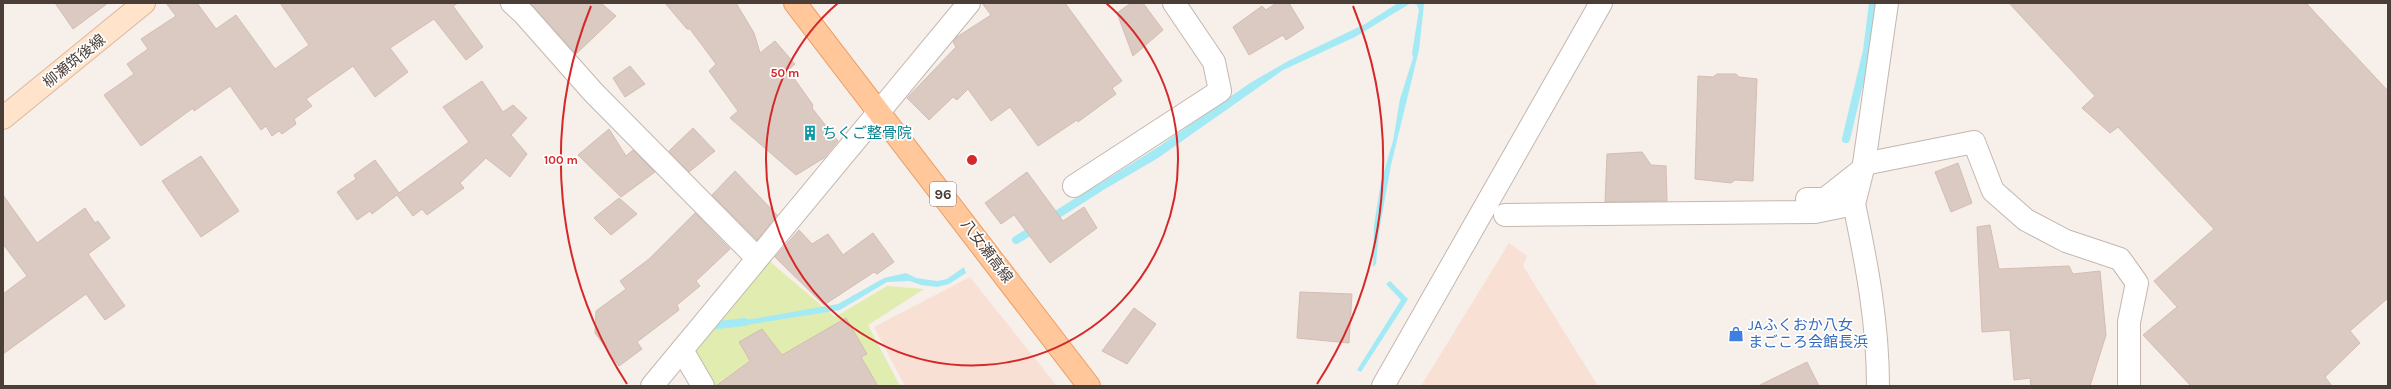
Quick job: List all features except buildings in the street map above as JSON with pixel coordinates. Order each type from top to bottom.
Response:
[{"type":"main road","name":"柳瀬筑後線","points":[[3,118],[144,3]]},
{"type":"main road","name":"八女瀬高線","points":[[795,3],[1089,386]]},
{"type":"street","points":[[512,3],[524,14],[593,92],[756,257]]},
{"type":"street","points":[[652,386],[756,257],[969,3]]},
{"type":"street","points":[[1074,186],[1220,90],[1214,62],[1174,3]]},
{"type":"street","points":[[1383,386],[1601,3]]},
{"type":"street","points":[[1878,386],[1878,352],[1870,282],[1854,204],[1864,167],[1887,3]]},
{"type":"street","points":[[1759,199],[1824,199],[1864,167],[1974,142],[1994,191],[2026,220],[2066,241],[2120,259],[2137,282],[2129,322],[2129,386]]},
{"type":"street","points":[[1505,215],[1815,212],[1854,204]]},
{"type":"street","points":[[682,350],[703,386]]},
{"type":"shaded area","points":[[1509,243],[1527,256],[1523,266],[1598,386],[1421,386]]},
{"type":"shaded area","points":[[970,277],[1057,386],[905,386],[874,327]]},
{"type":"green space","points":[[768,260],[835,317],[887,286],[924,289],[868,325],[900,386],[710,386],[691,353]]},
{"type":"water","points":[[1398,3],[1411,3],[1355,37],[1283,70],[1158,158],[1093,196],[1088,191],[1158,147],[1250,83],[1290,60],[1365,24]]},
{"type":"water","points":[[1412,3],[1424,4],[1419,50],[1391,165],[1379,232],[1376,264],[1373,267],[1374,225],[1381,182],[1393,141],[1400,99],[1413,58],[1412,53],[1419,10],[1417,5]]},
{"type":"water","points":[[964,267],[966,273],[949,284],[937,287],[921,285],[910,281],[887,282],[840,310],[734,327],[735,322],[838,304],[884,278],[906,273],[916,278],[937,281],[947,279]]},
{"type":"water","points":[[1390,281],[1408,299],[1361,372],[1357,370],[1401,300],[1386,284]]},
{"type":"waterway","points":[[1846,139],[1867,51],[1873,3]]},
{"type":"waterway","points":[[1050,219],[1099,188]]},
{"type":"waterway","points":[[1016,240],[1036,228]]},
{"type":"waterway","points":[[708,326],[745,322]]},
{"type":"place","name":"ちくご整骨院","points":[[810,133]]},
{"type":"place","name":"JAふくおか八女 まごころ会館長浜","points":[[1736,334]]}]
